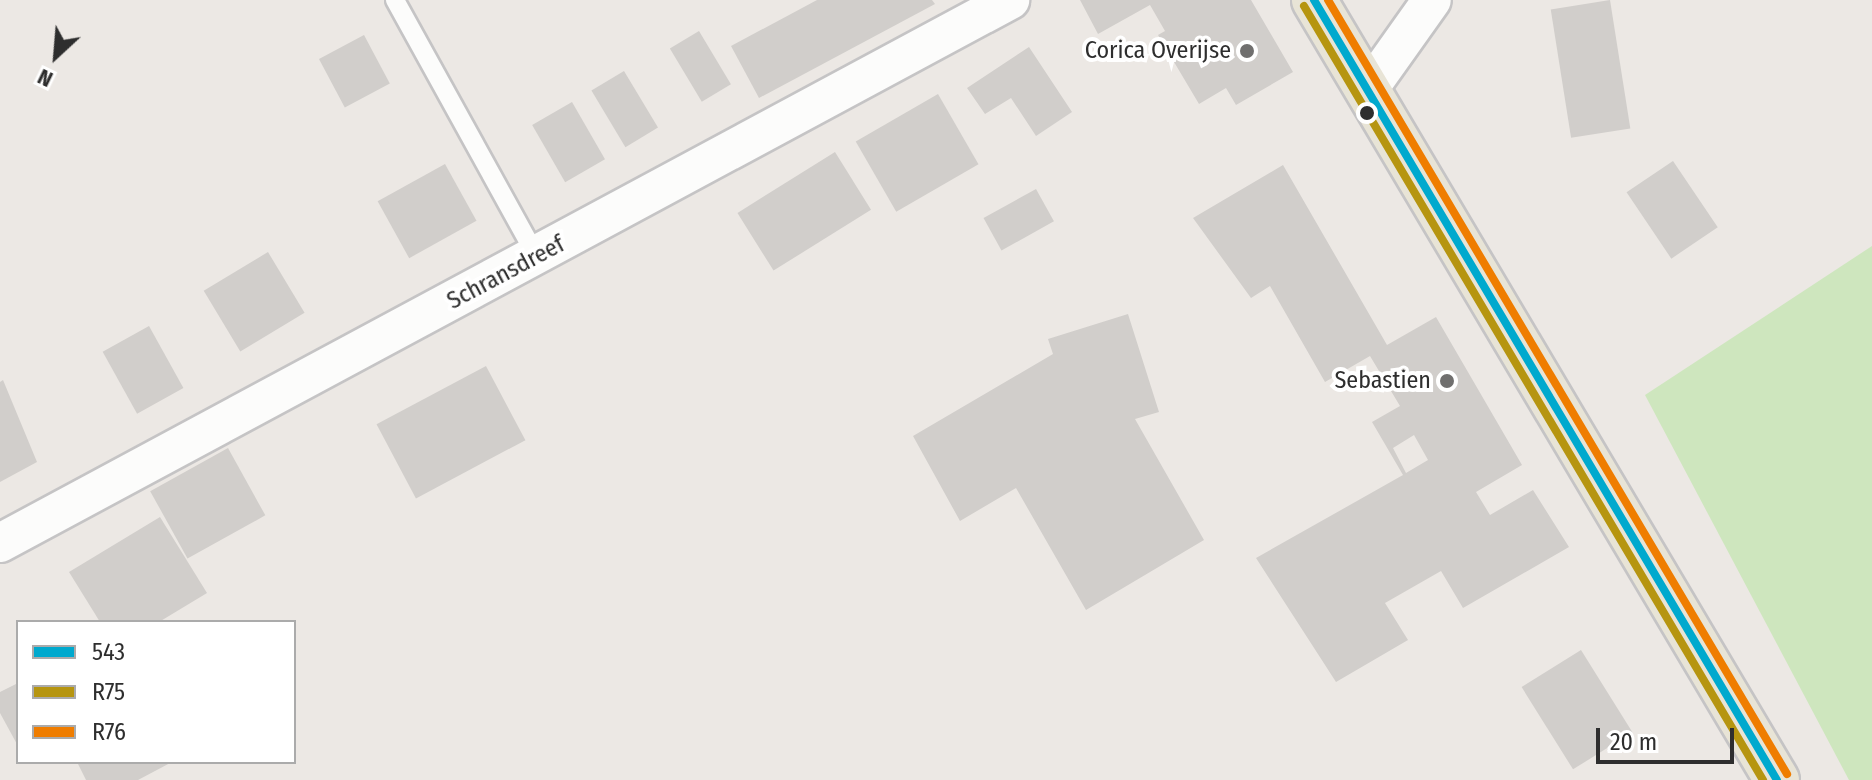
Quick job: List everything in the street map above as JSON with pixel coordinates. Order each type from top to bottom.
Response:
[{"type":"main road","points":[[1314,0],[1777,780]]},
{"type":"street","name":"Schransdreef","points":[[0,543],[1010,0]]},
{"type":"street","points":[[1368,90],[1432,0]]},
{"type":"lane","points":[[395,0],[537,257]]},
{"type":"green space","points":[[1872,246],[1872,780],[1849,780],[1645,395]]},
{"type":"building","points":[[817,0],[932,0],[935,4],[759,98],[731,46]]},
{"type":"building","points":[[1080,0],[1251,0],[1293,72],[1236,105],[1226,88],[1199,104],[1158,35],[1165,31],[1150,5],[1098,34]]},
{"type":"building","points":[[1610,0],[1630,128],[1571,138],[1551,9]]},
{"type":"building","points":[[699,31],[731,84],[702,102],[670,49]]},
{"type":"building","points":[[364,35],[390,84],[345,108],[319,59]]},
{"type":"building","points":[[1029,47],[1072,112],[1036,136],[1011,98],[985,114],[967,88]]},
{"type":"building","points":[[624,71],[658,128],[625,147],[591,91]]},
{"type":"building","points":[[938,94],[978,164],[896,212],[856,142]]},
{"type":"building","points":[[572,102],[605,159],[565,182],[532,125]]},
{"type":"building","points":[[835,152],[871,210],[774,271],[737,213]]},
{"type":"building","points":[[1673,161],[1718,227],[1671,259],[1627,192]]},
{"type":"building","points":[[445,164],[477,221],[409,258],[378,201]]},
{"type":"building","points":[[1283,165],[1387,345],[1436,317],[1522,465],[1476,492],[1490,515],[1533,490],[1569,547],[1463,608],[1441,571],[1385,603],[1408,640],[1336,682],[1256,558],[1403,475],[1372,422],[1400,406],[1370,356],[1325,382],[1270,286],[1251,298],[1193,218]],"holes":[[[1414,435],[1428,460],[1406,473],[1393,448]]]},
{"type":"building","points":[[1036,189],[1054,221],[1001,250],[984,218]]},
{"type":"building","points":[[268,252],[305,313],[240,351],[204,291]]},
{"type":"building","points":[[1128,314],[1159,412],[1135,419],[1204,540],[1086,610],[1016,488],[960,521],[913,436],[1053,354],[1048,339]]},
{"type":"building","points":[[149,326],[183,388],[137,414],[103,352]]},
{"type":"building","points":[[486,366],[525,440],[416,498],[377,424]]},
{"type":"building","points":[[3,380],[37,462],[0,482],[0,382]]},
{"type":"building","points":[[228,448],[265,515],[187,558],[150,491]]},
{"type":"building","points":[[160,517],[207,593],[162,620],[99,620],[69,572]]},
{"type":"building","points":[[1581,650],[1632,732],[1573,769],[1522,687]]},
{"type":"building","points":[[16,684],[16,742],[0,713],[0,692]]},
{"type":"building","points":[[78,764],[168,764],[138,780],[86,780]]},
{"type":"transit line","name":"543","points":[[1314,0],[1777,780]]},
{"type":"transit line","name":"R76","points":[[1328,0],[1787,774]]},
{"type":"transit line","name":"R75","points":[[1304,6],[1763,780]]},
{"type":"place","name":"Corica Overijse","points":[[1247,51]]},
{"type":"place","name":"Sebastien","points":[[1447,381]]}]
